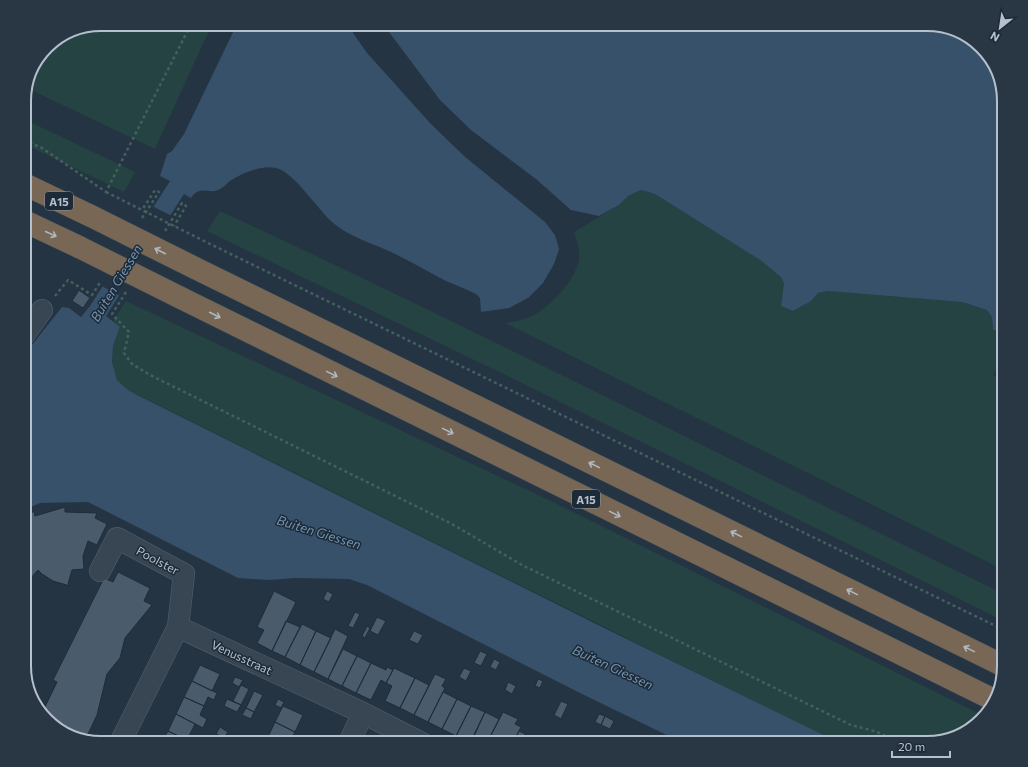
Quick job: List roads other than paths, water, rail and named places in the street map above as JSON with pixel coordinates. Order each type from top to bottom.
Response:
[{"type":"highway","name":"A15","points":[[31,187],[997,663]]},
{"type":"highway","name":"A15","points":[[31,224],[990,698]]},
{"type":"street","points":[[31,325],[42,310]]},
{"type":"street","name":"Poolster","points":[[100,571],[117,538],[184,574],[178,628]]},
{"type":"street","points":[[124,736],[178,628]]},
{"type":"street","name":"Venusstraat","points":[[178,628],[363,713],[408,736]]},
{"type":"street","points":[[352,736],[363,713]]},
{"type":"water","name":"Buiten Giessen","points":[[234,31],[353,31],[367,53],[430,123],[464,156],[545,222],[555,235],[559,249],[554,264],[543,283],[528,298],[509,308],[481,312],[480,298],[476,294],[446,281],[389,251],[362,240],[337,226],[284,171],[270,167],[252,170],[240,175],[218,190],[197,192],[191,198],[184,194],[106,316],[120,327],[113,346],[112,362],[117,380],[128,390],[141,397],[596,624],[826,736],[669,736],[578,692],[367,585],[349,579],[295,578],[269,580],[238,578],[88,502],[40,503],[31,507],[31,346],[62,307],[69,308],[81,317],[90,306],[170,181],[160,176],[167,154],[172,151],[184,134]]},
{"type":"water","points":[[388,31],[931,31],[940,32],[958,38],[966,43],[985,62],[990,70],[996,88],[997,330],[993,330],[992,317],[987,310],[962,302],[828,291],[818,293],[811,301],[793,311],[781,306],[784,283],[781,277],[760,260],[655,194],[641,190],[628,196],[619,205],[599,216],[571,210],[536,179],[471,130],[440,100]]}]
